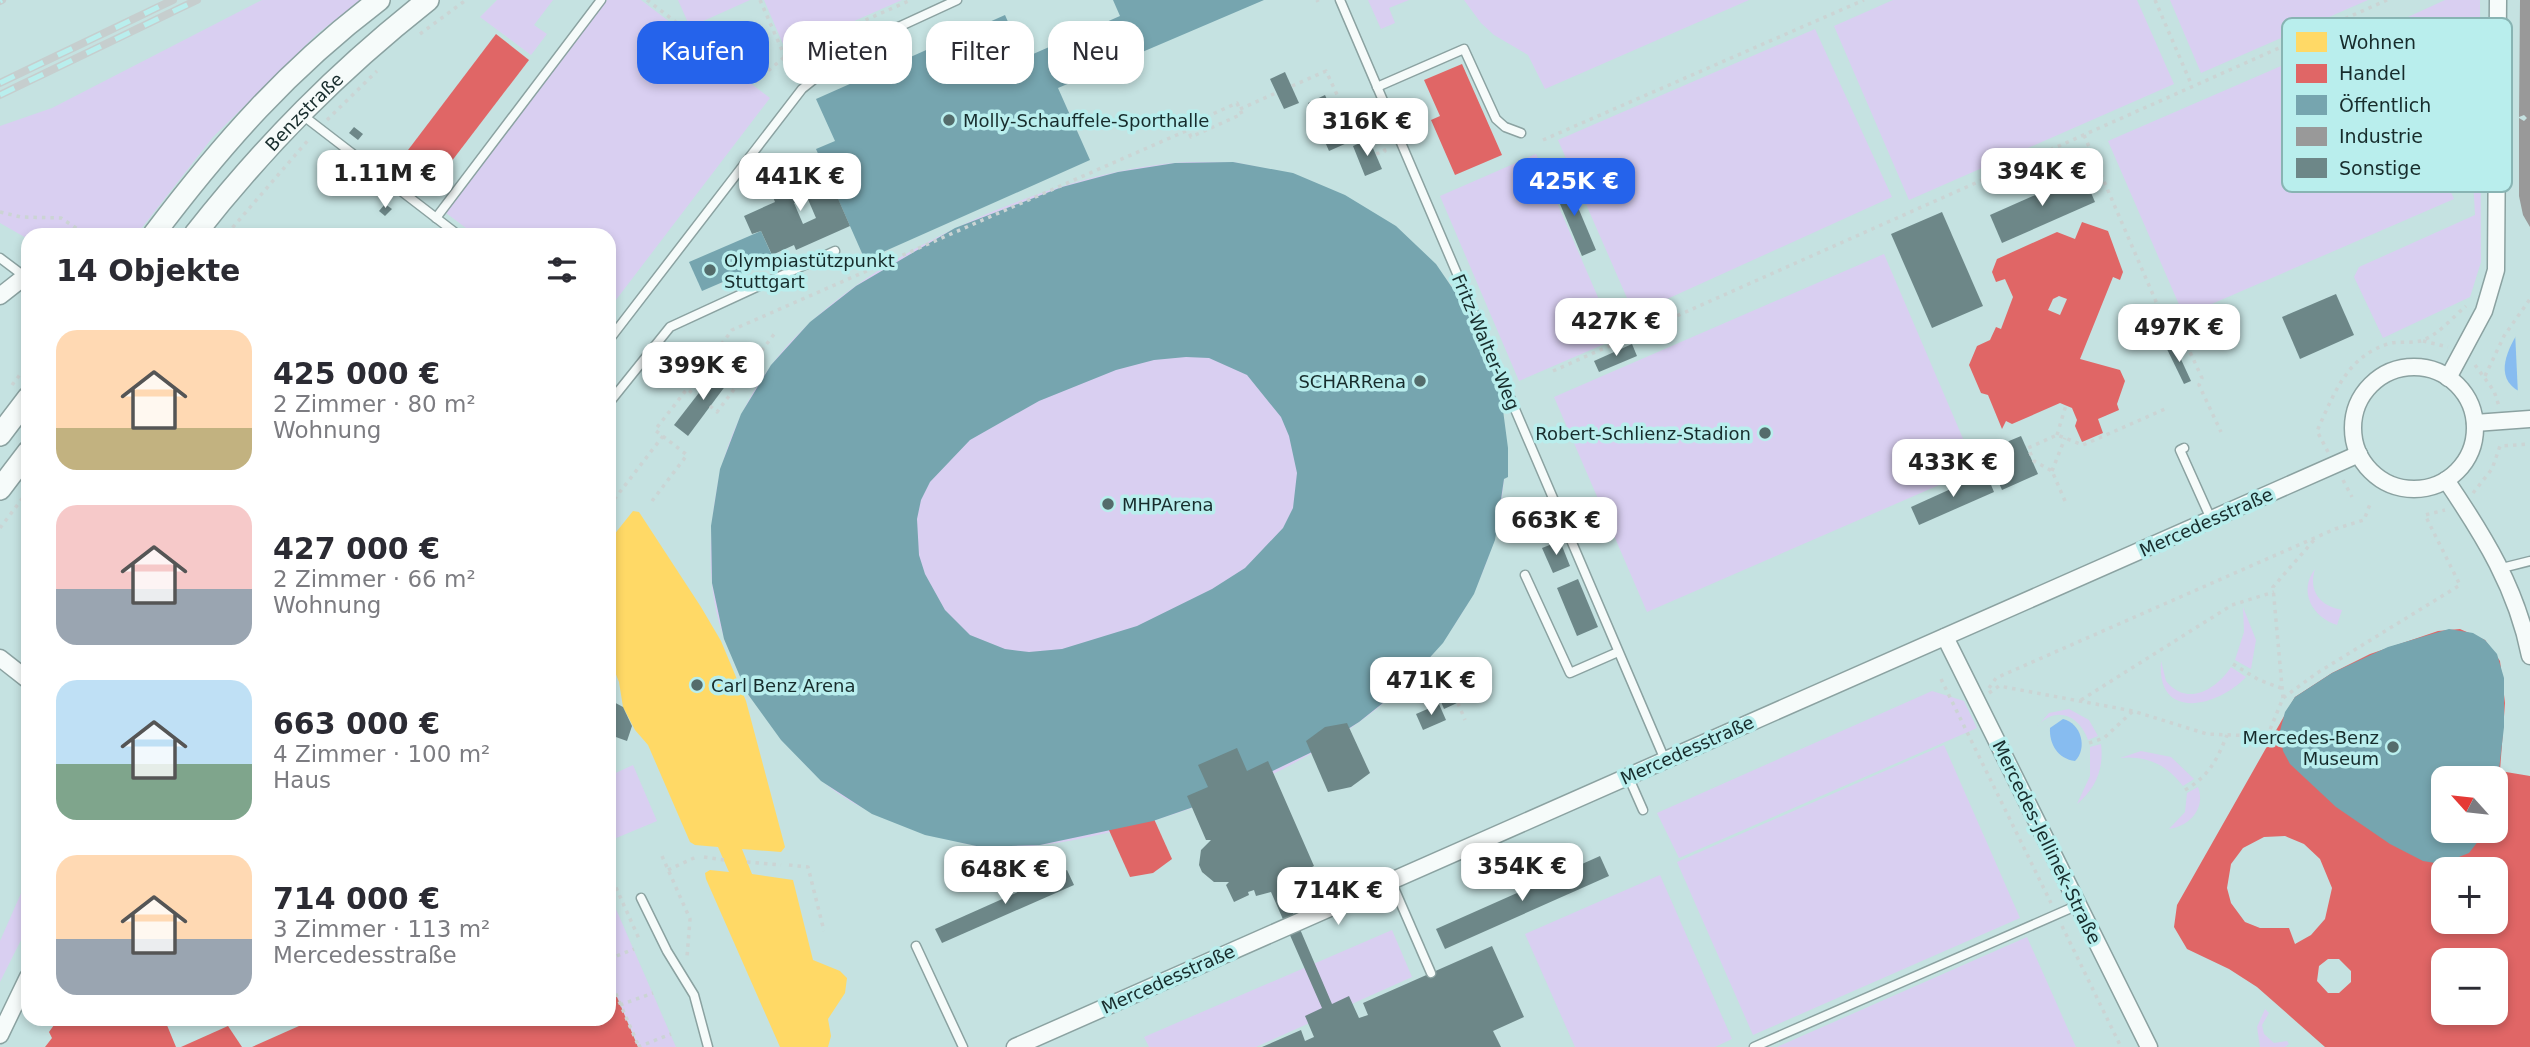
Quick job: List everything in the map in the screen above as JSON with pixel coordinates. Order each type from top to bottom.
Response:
[{"type":"main road","name":"Benzstraße","points":[[158,228],[248,116],[281,83],[379,0]]},
{"type":"main road","name":"Benzstraße","points":[[200,228],[250,164],[299,112],[369,47],[428,0]]},
{"type":"main road","points":[[0,435],[21,407]]},
{"type":"main road","points":[[0,489],[21,461]]},
{"type":"street","points":[[2498,0],[2498,18]]},
{"type":"street","points":[[2448,378],[2484,311],[2496,270],[2497,192]]},
{"type":"street","points":[[0,296],[21,279]]},
{"type":"street","points":[[2419,368],[2448,378],[2467,397],[2474,423],[2471,449],[2457,472],[2446,480],[2417,489],[2396,486],[2370,471],[2359,454],[2354,433],[2356,413],[2364,394],[2379,379],[2398,370],[2419,368]]},
{"type":"street","points":[[2474,423],[2530,419]]},
{"type":"street","name":"Mercedesstraße","points":[[1015,1047],[2359,454]]},
{"type":"street","points":[[2446,480],[2502,568],[2518,608],[2530,656]]},
{"type":"street","name":"Mercedes-Jellinek-Straße","points":[[1945,636],[2149,1047]]},
{"type":"street","points":[[0,658],[21,674]]},
{"type":"street","points":[[0,1035],[21,992]]},
{"type":"lane","points":[[436,218],[601,0]]},
{"type":"lane","points":[[616,331],[802,89],[853,48],[957,0]]},
{"type":"lane","name":"Fritz-Walter-Weg","points":[[1340,0],[1665,760]]},
{"type":"lane","points":[[1377,87],[1464,49],[1496,119],[1505,127],[1521,133]]},
{"type":"lane","points":[[299,112],[449,228]]},
{"type":"lane","points":[[616,394],[670,327],[835,251]]},
{"type":"lane","points":[[0,258],[21,272]]},
{"type":"lane","points":[[2184,448],[2180,450],[2211,519]]},
{"type":"lane","points":[[2502,568],[2530,561]]},
{"type":"lane","points":[[1525,575],[1570,673],[1618,652]]},
{"type":"lane","points":[[1628,776],[1643,810]]},
{"type":"lane","points":[[1391,881],[1431,973]]},
{"type":"lane","points":[[641,898],[697,1004],[708,1047]]},
{"type":"lane","points":[[1754,1047],[2078,905]]},
{"type":"lane","points":[[916,946],[962,1047]]},
{"type":"path","points":[[416,37],[466,0]]},
{"type":"path","points":[[647,0],[755,82],[783,59]]},
{"type":"path","points":[[760,0],[783,50]]},
{"type":"path","points":[[864,21],[911,0]]},
{"type":"path","points":[[1543,140],[1864,0]]},
{"type":"path","points":[[2155,0],[2192,86]]},
{"type":"path","points":[[2345,18],[2386,0]]},
{"type":"path","points":[[1553,371],[2282,46]]},
{"type":"path","points":[[232,228],[318,128],[379,69]]},
{"type":"path","points":[[1292,86],[1326,71],[1348,118]]},
{"type":"path","points":[[800,84],[802,89]]},
{"type":"path","points":[[1240,109],[1276,93]]},
{"type":"path","points":[[1338,123],[1384,102]]},
{"type":"path","points":[[1237,103],[1242,114],[1191,136],[1188,130],[1186,125],[1237,103]]},
{"type":"path","points":[[1366,110],[1385,151],[1376,155]]},
{"type":"path","points":[[746,371],[718,349],[732,330],[1188,130]]},
{"type":"path","points":[[2084,135],[2170,334],[2184,339],[2202,378],[2199,385],[2221,432]]},
{"type":"path","points":[[0,212],[21,217],[61,218],[76,228]]},
{"type":"path","points":[[2485,376],[2504,336],[2530,299]]},
{"type":"path","points":[[2423,341],[2473,301]]},
{"type":"path","points":[[710,406],[717,412],[775,333]]},
{"type":"path","points":[[2317,431],[2340,381],[2358,361],[2390,344],[2423,341],[2461,354],[2485,376],[2494,391],[2502,421],[2500,446],[2492,469],[2482,484]]},
{"type":"path","points":[[652,501],[687,454],[655,430],[687,389],[696,396]]},
{"type":"path","points":[[2057,435],[2066,405]]},
{"type":"path","points":[[2065,500],[2052,471],[2034,461],[2028,447],[2057,435],[2083,445],[2165,409]]},
{"type":"path","points":[[616,497],[663,436]]},
{"type":"path","points":[[2052,471],[2065,438]]},
{"type":"path","points":[[2500,446],[2530,444]]},
{"type":"path","points":[[0,528],[21,500]]},
{"type":"path","points":[[1989,693],[1990,685],[1996,678],[2316,537],[2364,520],[2370,503]]},
{"type":"path","points":[[2283,698],[2317,673],[2459,585],[2425,515]]},
{"type":"path","points":[[2267,737],[2283,698],[2273,587],[2316,537]]},
{"type":"path","points":[[2079,701],[2232,605],[2274,592]]},
{"type":"path","points":[[2233,664],[2259,680],[2282,688]]},
{"type":"path","points":[[1444,670],[1452,691]]},
{"type":"path","points":[[1941,678],[2121,1047]]},
{"type":"path","points":[[1999,686],[2133,711],[2207,734],[2280,737]]},
{"type":"path","points":[[1458,703],[1465,720]]},
{"type":"path","points":[[2089,743],[2104,738],[2133,711]]},
{"type":"path","points":[[2185,790],[2207,775],[2227,734]]},
{"type":"path","points":[[662,856],[690,919],[689,987]]},
{"type":"path","points":[[668,870],[696,857]]},
{"type":"path","points":[[704,858],[724,860]]},
{"type":"path","points":[[747,862],[781,865]]},
{"type":"path","points":[[789,865],[808,867],[824,930]]},
{"type":"path","points":[[616,887],[640,941]]},
{"type":"path","points":[[616,956],[634,949]]},
{"type":"path","points":[[620,1005],[653,993]]},
{"type":"path","points":[[616,995],[638,1047],[671,1034]]},
{"type":"shaded area","points":[[262,0],[361,0],[317,34],[213,137],[142,228],[21,228],[21,235],[0,223],[0,126],[52,108]]},
{"type":"shaded area","points":[[497,0],[553,0],[534,25],[547,34],[531,55],[480,17]]},
{"type":"shaded area","points":[[607,0],[641,0],[669,21],[637,21],[637,84],[752,84],[770,98],[616,300],[616,228],[466,228],[446,213]]},
{"type":"shaded area","points":[[678,0],[750,0],[703,21],[687,21]]},
{"type":"shaded area","points":[[764,0],[902,0],[854,21],[783,21],[783,44]]},
{"type":"shaded area","points":[[1368,0],[1409,0],[1389,8],[1395,23],[1381,29]]},
{"type":"shaded area","points":[[1464,0],[1749,0],[1545,89],[1528,55],[1494,35]]},
{"type":"shaded area","points":[[1893,0],[2137,0],[2174,84],[1909,200],[1834,26]]},
{"type":"shaded area","points":[[2170,0],[2368,0],[2327,18],[2282,18],[2282,38],[2201,73]]},
{"type":"shaded area","points":[[2445,0],[2480,0],[2480,18],[2408,17]]},
{"type":"shaded area","points":[[1815,29],[1892,197],[1634,314],[1558,140]]},
{"type":"shaded area","points":[[2282,66],[2282,192],[2451,192],[2454,199],[2184,316],[2108,141]]},
{"type":"shaded area","points":[[1536,154],[1616,339],[1519,381],[1440,196]]},
{"type":"shaded area","name":"MHPArena","points":[[1182,162],[1233,162],[1323,186],[1393,226],[1494,406],[1503,430],[1505,450],[1500,511],[1482,574],[1451,630],[1410,679],[1360,721],[1305,757],[1245,787],[1184,811],[1123,829],[1055,843],[985,847],[951,840],[896,821],[847,799],[808,768],[777,729],[726,642],[715,606],[711,550],[716,494],[729,444],[751,396],[770,367],[805,328],[848,292],[898,258],[953,229],[1011,204],[1068,184],[1124,171]]},
{"type":"shaded area","points":[[2474,192],[2481,192],[2481,262],[2470,297],[2383,338],[2354,277],[2359,267],[2475,215]]},
{"type":"shaded area","name":"Robert-Schlienz-Stadion","points":[[1884,254],[1976,469],[1647,612],[1554,397]]},
{"type":"shaded area","points":[[2315,569],[2313,584],[2318,596],[2328,605],[2342,610],[2337,625],[2321,616],[2310,602],[2308,586]]},
{"type":"shaded area","points":[[2243,607],[2256,640],[2251,669],[2235,660],[2244,632]]},
{"type":"shaded area","points":[[2161,661],[2166,681],[2183,693],[2192,694],[2209,688],[2231,667],[2246,677],[2220,696],[2191,703],[2178,701],[2168,693],[2162,680]]},
{"type":"shaded area","points":[[1932,691],[1964,701],[1977,728],[1679,858],[1657,813]]},
{"type":"shaded area","points":[[2069,709],[2089,720],[2098,736],[2088,740],[2079,724],[2058,715],[2043,721],[2036,728],[2049,713]]},
{"type":"shaded area","points":[[2101,744],[2100,770],[2094,785],[2077,804],[2090,776],[2090,747]]},
{"type":"shaded area","points":[[1944,745],[2020,918],[1753,1035],[1677,862]]},
{"type":"shaded area","points":[[2141,751],[2171,757],[2194,779],[2183,786],[2170,772],[2156,763],[2139,758],[2120,758]]},
{"type":"shaded area","points":[[633,765],[657,821],[616,838],[616,773]]},
{"type":"shaded area","points":[[2198,787],[2200,802],[2194,815],[2184,824],[2169,829],[2185,812],[2187,793]]},
{"type":"shaded area","points":[[1660,875],[1732,1039],[1715,1047],[1575,1047],[1525,934]]},
{"type":"shaded area","points":[[21,893],[21,940],[0,982],[0,941]]},
{"type":"shaded area","points":[[616,909],[676,1047],[639,1047],[616,994]]},
{"type":"shaded area","points":[[1392,930],[1412,977],[1256,1047],[1149,1047],[1144,1037]]},
{"type":"shaded area","points":[[2027,937],[2076,1047],[1777,1047]]},
{"type":"shaded area","points":[[2265,1009],[2269,1013],[2262,1025],[2264,1034],[2274,1043],[2287,1041],[2289,1044],[2285,1047],[2260,1047],[2257,1027]]},
{"type":"water","points":[[2519,331],[2530,381],[2525,394],[2515,389],[2505,375],[2506,357]]},
{"type":"water","points":[[2063,719],[2074,725],[2081,737],[2081,750],[2075,761],[2059,754],[2051,740],[2050,728]]},
{"type":"pier","points":[[2530,316],[2530,397],[2525,397],[2518,395],[2515,331]]},
{"type":"building: Wohnen","points":[[633,511],[639,512],[721,641],[746,701],[785,847],[781,852],[742,849],[752,874],[793,880],[813,960],[840,971],[847,978],[845,993],[828,1019],[831,1036],[828,1047],[780,1047],[706,879],[705,873],[710,870],[729,872],[718,847],[690,842],[648,745],[635,730],[623,707],[616,674],[616,532]]},
{"type":"building: Handel","points":[[496,34],[529,60],[435,183],[402,158]]},
{"type":"building: Handel","points":[[1462,64],[1502,155],[1455,175],[1431,120],[1440,116],[1424,80]]},
{"type":"building: Handel","points":[[2082,222],[2108,231],[2123,272],[2120,280],[2113,277],[2080,359],[2120,370],[2125,381],[2117,404],[2119,410],[2098,419],[2103,433],[2082,442],[2075,426],[2077,420],[2072,408],[2060,403],[2012,424],[2006,421],[2002,429],[1988,395],[1981,393],[1969,365],[1977,346],[1990,340],[1996,327],[2001,329],[2013,297],[2005,279],[1996,282],[1992,272],[1997,259],[2057,232],[2075,239]],"holes":[[[2059,296],[2067,299],[2060,315],[2048,310],[2053,299]]]},
{"type":"building: Handel","points":[[2460,629],[2485,640],[2500,661],[2505,703],[2500,766],[2431,766],[2431,844],[2508,844],[2508,772],[2530,776],[2530,1047],[2325,1047],[2257,987],[2229,969],[2187,949],[2174,927],[2177,905],[2295,697],[2332,673],[2370,654],[2438,631]],"holes":[[[2285,836],[2304,844],[2320,859],[2332,888],[2325,919],[2311,935],[2295,944],[2289,928],[2260,928],[2245,922],[2231,903],[2227,888],[2231,864],[2243,848],[2264,837]],[[2328,959],[2339,959],[2351,971],[2351,982],[2339,993],[2328,993],[2317,981],[2319,966]]]},
{"type":"building: Handel","points":[[1150,810],[1172,859],[1153,873],[1130,877],[1108,828],[1127,814]]},
{"type":"building: Handel","points":[[616,995],[638,1047],[252,1047],[299,1026],[616,1026]]},
{"type":"building: Handel","points":[[53,1026],[167,1026],[176,1047],[45,1047],[52,1038],[49,1032]]},
{"type":"building: Handel","points":[[228,1026],[242,1047],[181,1047]]},
{"type":"building: Öffentlich","name":"Molly-Schauffele-Sporthalle","points":[[1113,0],[1264,0],[1144,51],[1144,21],[1109,21],[1120,16]]},
{"type":"building: Öffentlich","name":"Molly-Schauffele-Sporthalle","points":[[1005,15],[1008,21],[992,21]]},
{"type":"building: Öffentlich","name":"Molly-Schauffele-Sporthalle","points":[[1048,48],[1048,84],[1067,84],[1058,88],[1090,160],[865,260],[816,149],[835,141],[816,99],[850,84],[912,84],[912,56],[926,50],[926,84],[1034,84],[1034,54]]},
{"type":"building: Öffentlich","name":"MHPArena","points":[[1233,162],[1293,173],[1345,195],[1396,226],[1436,264],[1468,311],[1492,366],[1501,395],[1508,448],[1508,477],[1504,479],[1495,540],[1474,594],[1443,643],[1403,687],[1359,722],[1310,753],[1208,802],[1153,821],[1040,845],[981,847],[925,835],[872,814],[821,781],[781,740],[747,693],[724,639],[712,583],[711,526],[720,469],[741,414],[771,365],[810,322],[856,286],[955,228],[1062,187],[1118,172],[1175,163]],"holes":[[[1209,358],[1247,375],[1281,417],[1289,436],[1297,473],[1293,508],[1283,528],[1245,568],[1212,589],[1137,626],[1062,649],[1029,652],[1005,649],[970,635],[945,610],[925,574],[919,555],[917,519],[921,500],[930,482],[970,440],[1039,401],[1116,370],[1154,360]]]},
{"type":"building: Öffentlich","points":[[761,231],[774,260],[702,291],[689,262]]},
{"type":"building: Öffentlich","name":"Mercedes-Benz Museum","points":[[2449,629],[2473,633],[2485,640],[2497,654],[2504,678],[2504,727],[2499,766],[2431,766],[2431,844],[2476,844],[2469,853],[2459,857],[2431,857],[2431,862],[2423,861],[2390,844],[2336,807],[2290,764],[2283,751],[2280,731],[2285,712],[2295,697],[2332,673],[2388,647]]},
{"type":"building: Industrie","points":[[2520,0],[2530,0],[2530,227],[2523,215],[2519,196],[2519,118],[2524,121],[2527,118],[2524,115],[2519,117]]},
{"type":"building: Sonstige","points":[[1285,72],[1299,103],[1284,109],[1270,79]]},
{"type":"building: Sonstige","points":[[1325,95],[1347,143],[1329,151],[1308,103]]},
{"type":"building: Sonstige","points":[[354,127],[363,134],[358,140],[349,133]]},
{"type":"building: Sonstige","points":[[1369,139],[1382,169],[1365,176],[1353,146]]},
{"type":"building: Sonstige","points":[[823,164],[850,226],[796,250],[794,245],[772,255],[761,231],[752,234],[744,216],[775,202],[771,192],[788,184],[786,180]],"holes":[[[807,197],[816,218],[803,224],[794,203]]]},
{"type":"building: Sonstige","points":[[2083,174],[2095,202],[2002,243],[1990,215]]},
{"type":"building: Sonstige","points":[[1566,179],[1596,250],[1582,256],[1552,185]]},
{"type":"building: Sonstige","points":[[385,204],[392,209],[385,216],[379,211]]},
{"type":"building: Sonstige","points":[[1942,212],[1983,306],[1932,328],[1891,234]]},
{"type":"building: Sonstige","points":[[2336,294],[2354,335],[2300,359],[2282,317]]},
{"type":"building: Sonstige","points":[[1632,344],[1637,356],[1599,372],[1594,361]]},
{"type":"building: Sonstige","points":[[2174,344],[2191,381],[2184,384],[2166,347]]},
{"type":"building: Sonstige","points":[[719,367],[732,377],[688,436],[674,425]]},
{"type":"building: Sonstige","points":[[2021,436],[2038,474],[2002,490],[1985,451]]},
{"type":"building: Sonstige","points":[[1986,473],[1994,492],[1919,525],[1911,507]]},
{"type":"building: Sonstige","points":[[1560,541],[1570,566],[1553,573],[1542,548]]},
{"type":"building: Sonstige","points":[[1578,579],[1598,627],[1577,636],[1557,588]]},
{"type":"building: Sonstige","points":[[1465,686],[1470,697],[1444,709],[1439,697]]},
{"type":"building: Sonstige","points":[[616,703],[623,707],[632,726],[627,741],[616,737]]},
{"type":"building: Sonstige","points":[[1439,704],[1446,720],[1423,730],[1416,714]]},
{"type":"building: Sonstige","points":[[1347,723],[1370,773],[1351,787],[1328,792],[1306,741],[1325,727]]},
{"type":"building: Sonstige","points":[[1237,748],[1247,771],[1268,761],[1314,866],[1300,873],[1298,869],[1292,872],[1295,879],[1282,887],[1332,1004],[1349,996],[1359,1018],[1368,1015],[1363,1003],[1492,946],[1524,1017],[1493,1031],[1501,1047],[1262,1047],[1301,1030],[1305,1041],[1314,1037],[1305,1016],[1322,1008],[1271,892],[1256,896],[1254,890],[1234,902],[1226,885],[1229,882],[1214,882],[1202,872],[1199,865],[1201,850],[1211,840],[1206,840],[1187,796],[1208,787],[1198,765]]},
{"type":"building: Sonstige","points":[[1600,856],[1609,876],[1445,949],[1436,929]]},
{"type":"building: Sonstige","points":[[1067,870],[1074,885],[942,943],[935,929]]},
{"type":"railway","points":[[0,83],[173,0]]},
{"type":"railway","points":[[0,95],[197,0]]},
{"type":"place","name":"Molly-Schauffele-Sporthalle","points":[[949,120]]},
{"type":"place","name":"Olympiastützpunkt Stuttgart","points":[[710,270]]},
{"type":"place","name":"SCHARRena","points":[[1420,381]]},
{"type":"place","name":"Robert-Schlienz-Stadion","points":[[1765,433]]},
{"type":"place","name":"MHPArena","points":[[1108,504]]},
{"type":"place","name":"Carl Benz Arena","points":[[697,685]]},
{"type":"place","name":"Mercedes-Benz Museum","points":[[2393,747]]}]
